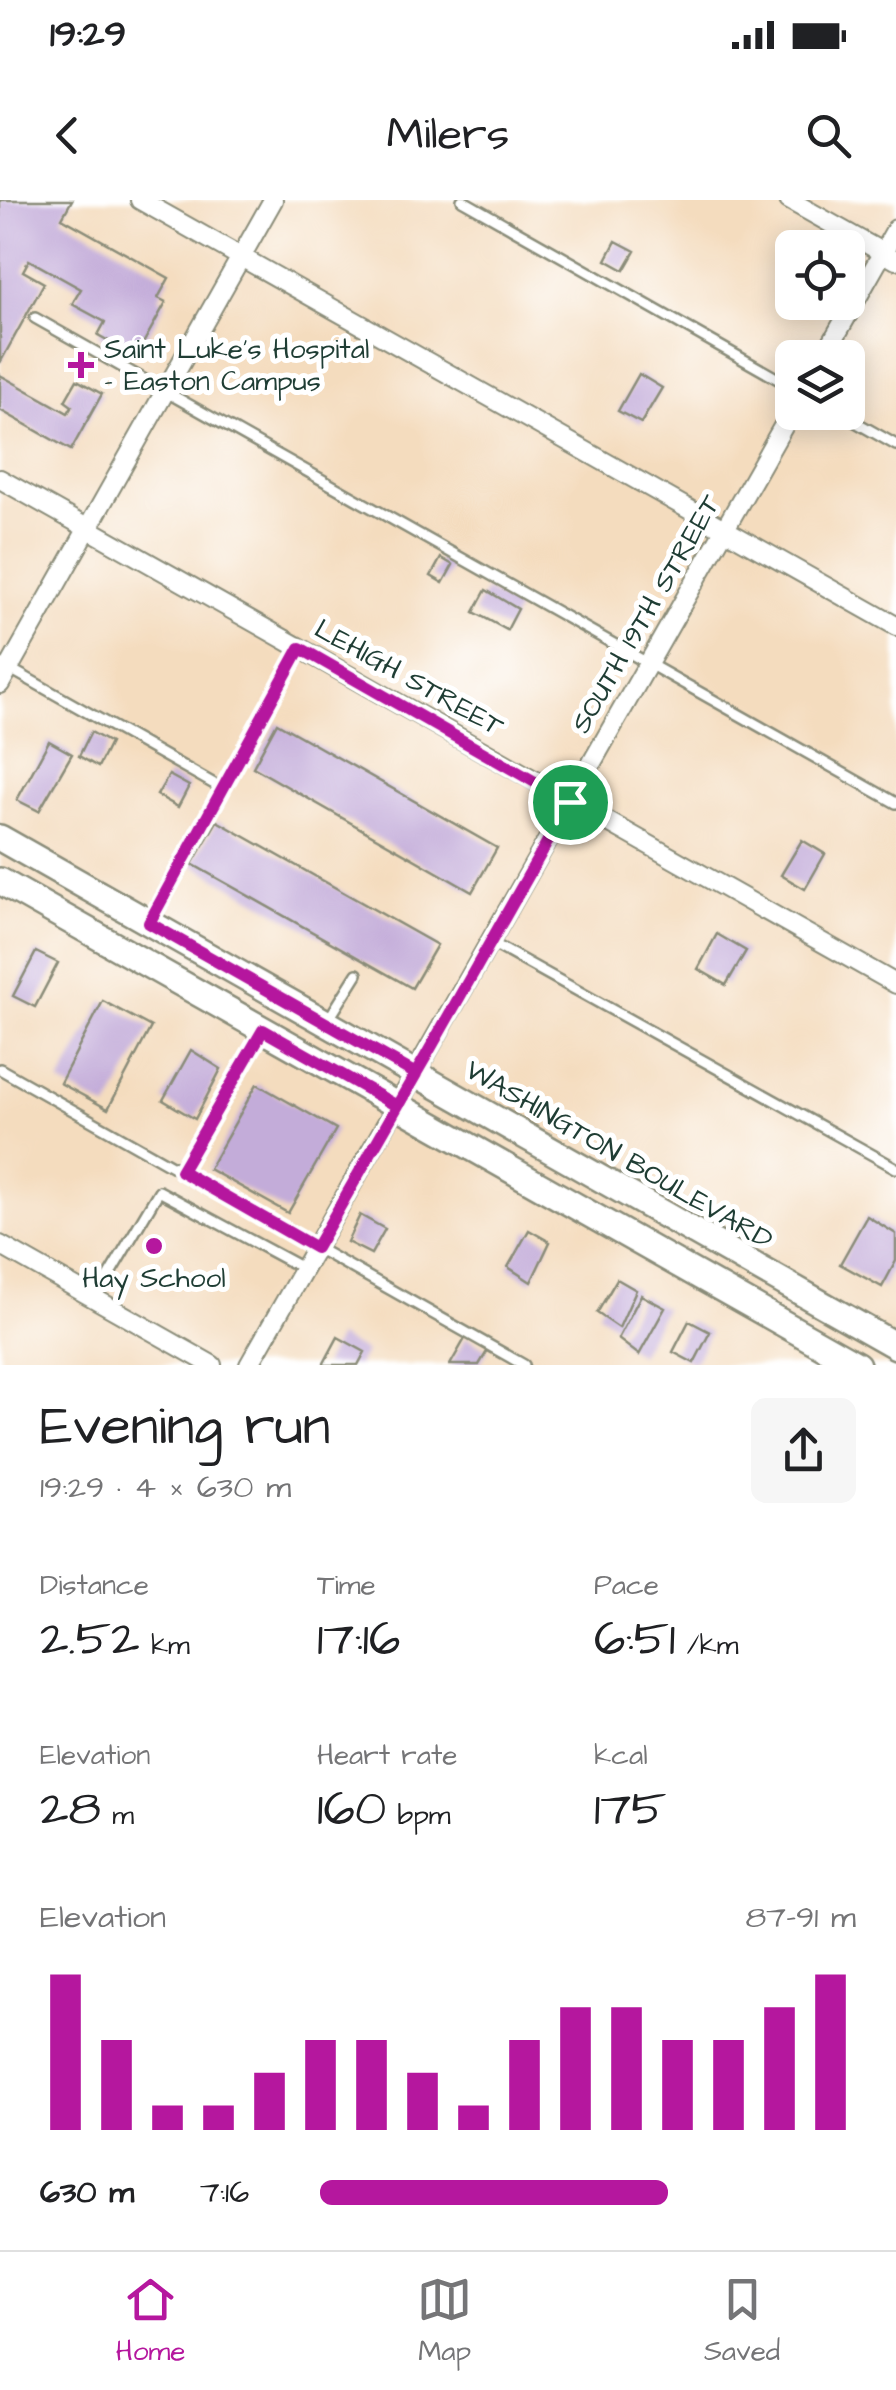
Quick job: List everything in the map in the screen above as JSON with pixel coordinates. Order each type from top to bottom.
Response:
[{"type":"street","points":[[140,200],[896,626]]},
{"type":"street","points":[[3,672],[274,200]]},
{"type":"street","points":[[789,200],[889,256]]},
{"type":"street","points":[[835,340],[889,256],[896,230]]},
{"type":"street","name":"SOUTH 19TH STREET","points":[[250,1365],[781,430]]},
{"type":"street","name":"LEHIGH STREET","points":[[0,479],[896,984]]},
{"type":"street","name":"WASHINGTON BOULEVARD","points":[[0,838],[896,1349]]},
{"type":"street","points":[[0,881],[857,1365]]},
{"type":"street","points":[[0,1246],[212,1365]]},
{"type":"street","points":[[888,1365],[896,1349]]},
{"type":"lane","points":[[462,200],[775,377]]},
{"type":"lane","points":[[35,318],[896,803]]},
{"type":"lane","points":[[865,427],[896,445]]},
{"type":"lane","points":[[149,923],[300,648]]},
{"type":"lane","points":[[3,672],[223,788]]},
{"type":"lane","points":[[490,942],[896,1168]]},
{"type":"lane","points":[[327,1023],[357,974]]},
{"type":"lane","points":[[181,1171],[263,1030]]},
{"type":"lane","points":[[0,1069],[524,1365]]},
{"type":"lane","points":[[95,1299],[159,1191],[304,1270]]},
{"type":"building","points":[[0,200],[72,200],[62,218],[169,278],[158,298],[166,302],[136,356],[98,335],[105,322],[72,304],[81,289],[29,260],[23,271],[44,283],[0,363]]},
{"type":"building","points":[[616,241],[635,251],[624,270],[606,260]]},
{"type":"building","points":[[639,374],[662,388],[641,423],[618,411]]},
{"type":"building","points":[[0,375],[68,413],[72,406],[65,401],[77,380],[102,394],[71,450],[0,410]]},
{"type":"building","points":[[441,558],[453,565],[443,583],[431,576]]},
{"type":"building","points":[[486,590],[518,609],[507,630],[474,612]]},
{"type":"building","points":[[277,723],[497,848],[472,892],[253,767]]},
{"type":"building","points":[[91,732],[110,743],[98,767],[79,756]]},
{"type":"building","points":[[49,741],[72,754],[39,811],[17,800]]},
{"type":"building","points":[[169,775],[189,786],[178,807],[157,795]]},
{"type":"building","points":[[217,821],[437,945],[412,988],[192,864]]},
{"type":"building","points":[[802,840],[825,854],[805,889],[781,875]]},
{"type":"building","points":[[717,934],[746,951],[726,985],[698,969]]},
{"type":"building","points":[[36,952],[58,963],[35,1007],[13,996]]},
{"type":"building","points":[[103,1001],[151,1027],[108,1109],[60,1083]]},
{"type":"building","points":[[191,1050],[221,1069],[195,1119],[163,1100]]},
{"type":"building","points":[[257,1084],[336,1129],[288,1213],[209,1169]]},
{"type":"building","points":[[360,1215],[385,1229],[371,1254],[347,1242]]},
{"type":"building","points":[[867,1216],[896,1234],[896,1261],[882,1287],[840,1264]]},
{"type":"building","points":[[529,1230],[550,1242],[531,1282],[508,1267]]},
{"type":"building","points":[[617,1279],[636,1290],[619,1328],[597,1313]]},
{"type":"building","points":[[641,1295],[665,1308],[639,1355],[618,1339]]},
{"type":"building","points":[[689,1321],[710,1332],[694,1363],[673,1352]]},
{"type":"building","points":[[338,1337],[365,1352],[358,1365],[323,1365]]},
{"type":"building","points":[[466,1337],[488,1350],[479,1365],[450,1365]]},
{"type":"place","name":"Saint Luke's Hospital - Easton Campus","points":[[81,365]]},
{"type":"place","name":"Hay School","points":[[154,1246]]},
{"type":"route","points":[[570,802],[300,648],[149,923],[416,1074],[316,1248],[181,1171],[263,1030],[397,1106],[416,1074],[570,802]]}]
